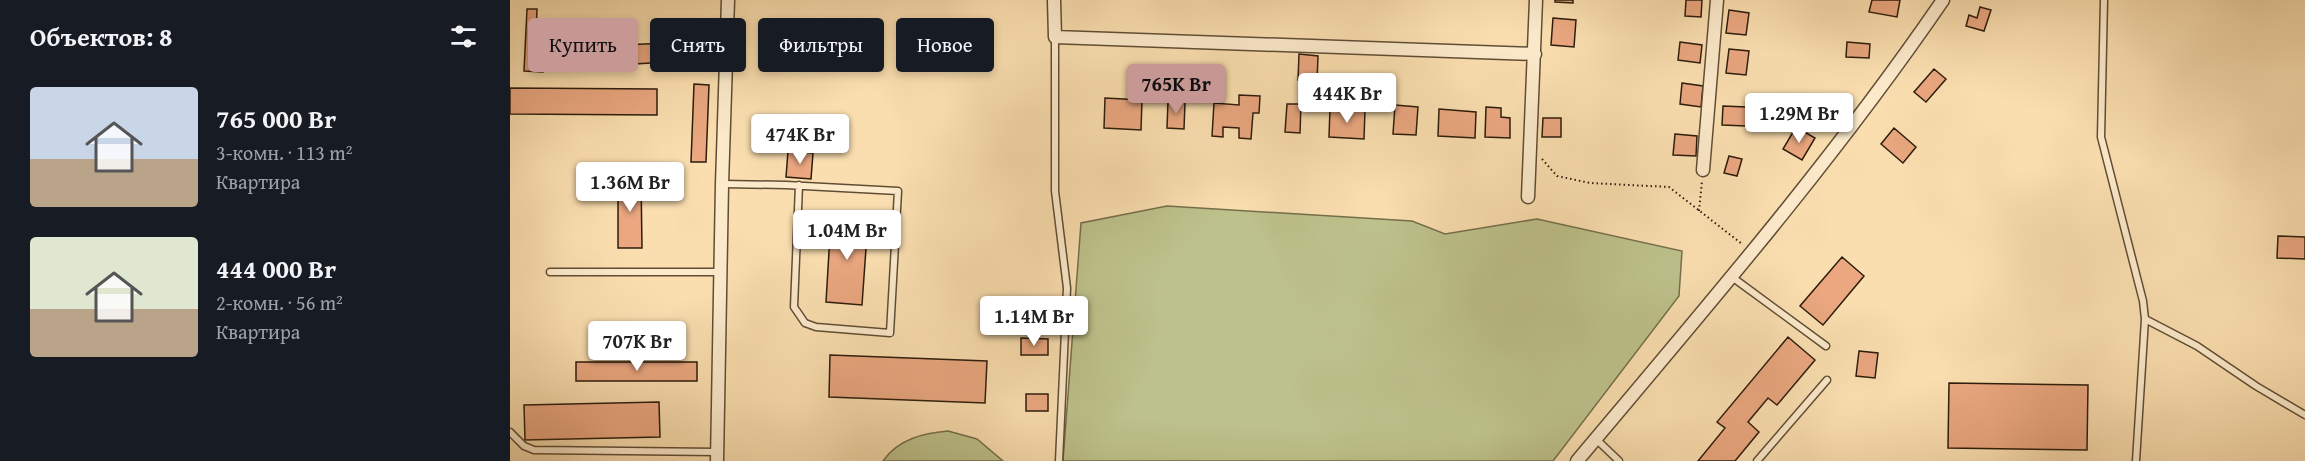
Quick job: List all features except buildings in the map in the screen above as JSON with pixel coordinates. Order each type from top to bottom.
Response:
[{"type":"street","points":[[717,456],[728,0]]},
{"type":"street","points":[[1054,0],[1054,37],[1535,54]]},
{"type":"street","points":[[1528,196],[1536,0]]},
{"type":"street","points":[[1703,170],[1717,0]]},
{"type":"street","points":[[1577,461],[1752,251],[1894,70],[1943,0]]},
{"type":"lane","points":[[2104,0],[2101,137],[2143,301],[2145,319],[2136,461]]},
{"type":"lane","points":[[1054,37],[1054,191],[1067,288],[1059,461]]},
{"type":"lane","points":[[722,184],[799,185],[898,191],[890,333],[816,327],[805,323],[794,307],[799,185]]},
{"type":"lane","points":[[550,272],[720,272]]},
{"type":"lane","points":[[1732,276],[1826,346]]},
{"type":"lane","points":[[2145,319],[2197,346],[2256,386],[2305,415]]},
{"type":"lane","points":[[1757,461],[1827,380]]},
{"type":"lane","points":[[510,432],[524,446],[534,450],[717,456]]},
{"type":"lane","points":[[1595,439],[1619,461]]},
{"type":"path","points":[[1531,143],[1557,176],[1590,183],[1669,187],[1752,251]]},
{"type":"path","points":[[1699,211],[1703,170]]},
{"type":"green space","points":[[1167,206],[1412,221],[1445,234],[1537,219],[1682,251],[1679,296],[1553,461],[1063,461],[1081,223]]},
{"type":"green space","points":[[948,431],[977,439],[1003,461],[883,461],[896,447],[912,438]]}]
